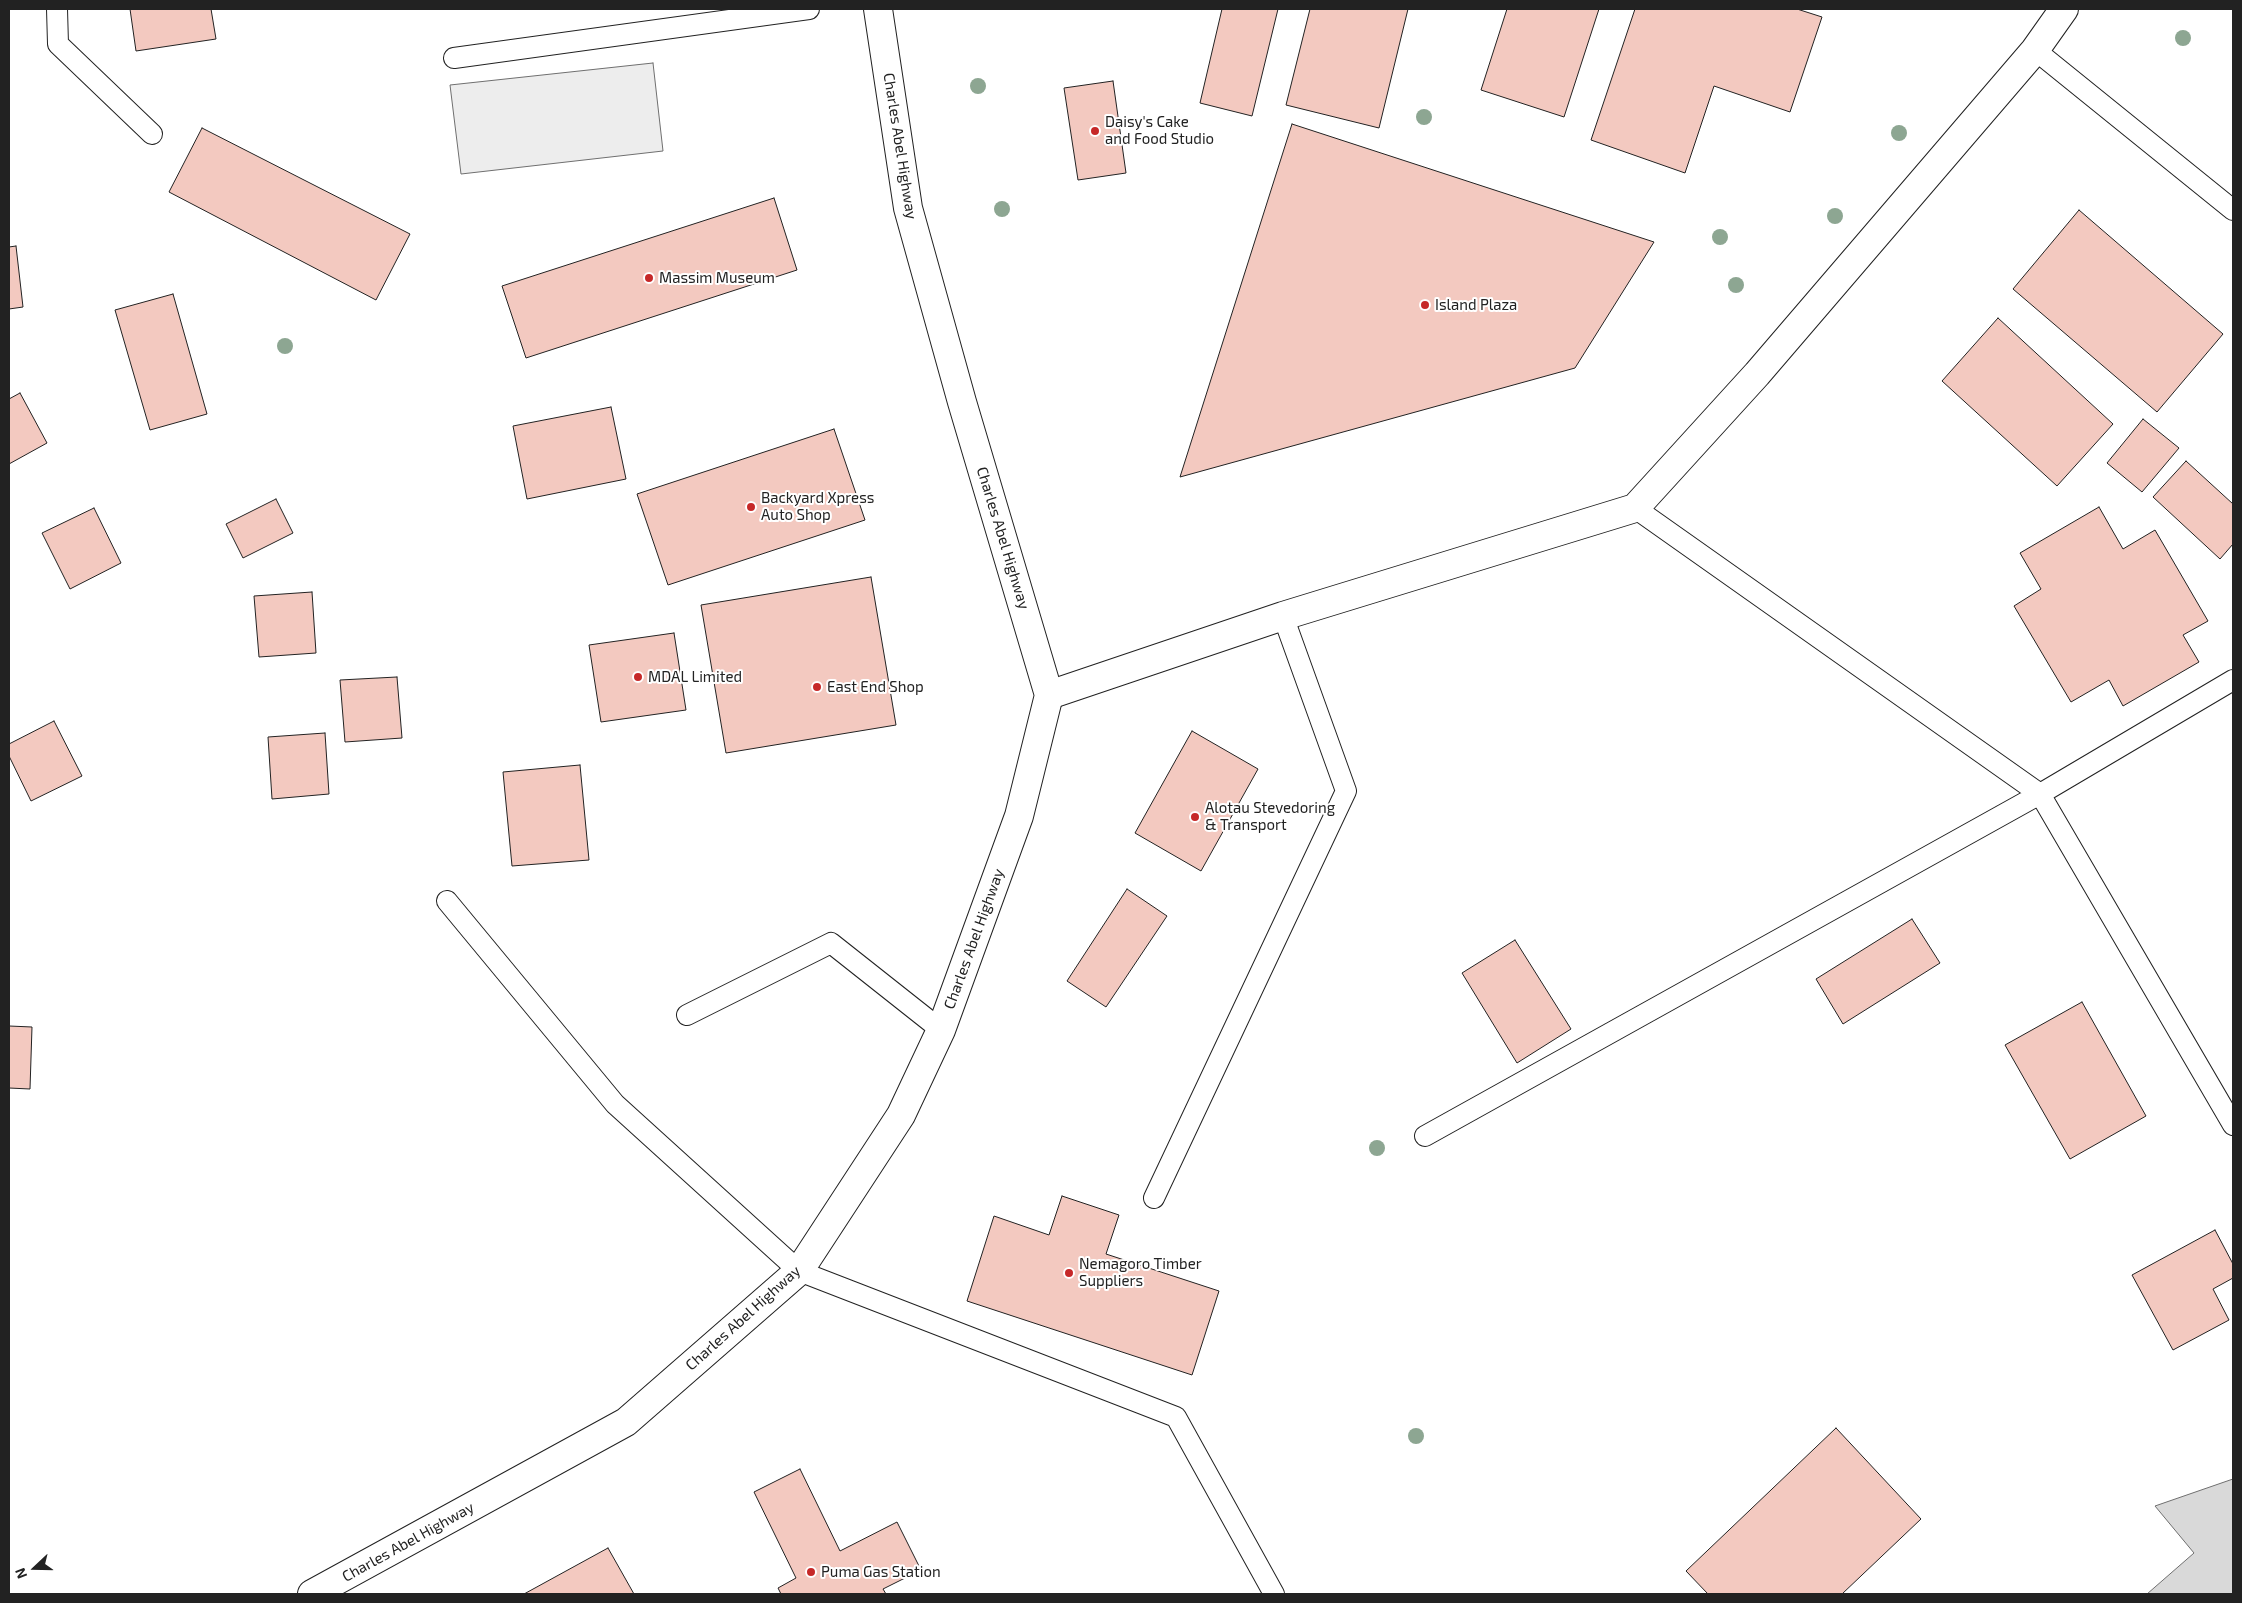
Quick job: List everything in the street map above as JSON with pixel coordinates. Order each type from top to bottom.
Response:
[{"type":"main road","name":"Charles Abel Highway","points":[[312,1594],[626,1422],[799,1271],[901,1115],[941,1030],[1019,816],[1049,695],[965,412],[908,208],[878,9]]},
{"type":"main road","points":[[1049,695],[1283,616],[1635,508],[1757,374],[2035,50],[2064,9]]},
{"type":"lane","points":[[57,9],[58,44],[152,134]]},
{"type":"lane","points":[[454,58],[742,13],[809,9]]},
{"type":"lane","points":[[2035,50],[2233,210]]},
{"type":"lane","points":[[1635,508],[2040,794],[2233,1125]]},
{"type":"lane","points":[[1154,1198],[1346,791],[1283,616]]},
{"type":"lane","points":[[1425,1136],[2040,794],[2233,680]]},
{"type":"lane","points":[[447,901],[614,1104],[799,1271],[1176,1417],[1274,1594]]},
{"type":"lane","points":[[687,1015],[832,943],[941,1030]]},
{"type":"shaded area","points":[[653,63],[663,151],[461,174],[450,85]]},
{"type":"shaded area","points":[[2233,1479],[2233,1594],[2147,1594],[2194,1553],[2155,1506]]},
{"type":"building","points":[[130,9],[211,9],[216,39],[136,51]]},
{"type":"building","points":[[1222,9],[1278,9],[1252,116],[1200,103]]},
{"type":"building","points":[[1310,9],[1408,9],[1379,128],[1286,105]]},
{"type":"building","points":[[1507,9],[1599,9],[1564,117],[1481,90]]},
{"type":"building","points":[[1635,9],[1797,9],[1822,17],[1790,112],[1714,86],[1685,173],[1591,140]]},
{"type":"building","name":"Daisy's Cake and Food Studio","points":[[1113,81],[1126,173],[1078,180],[1064,88]]},
{"type":"building","name":"Island Plaza","points":[[1292,124],[1654,242],[1575,368],[1180,477]]},
{"type":"building","points":[[202,128],[410,234],[376,300],[169,192]]},
{"type":"building","name":"Massim Museum","points":[[774,198],[797,270],[526,358],[502,286]]},
{"type":"building","points":[[2079,210],[2223,334],[2157,412],[2013,289]]},
{"type":"building","points":[[16,246],[23,307],[9,309],[9,247]]},
{"type":"building","points":[[173,294],[207,414],[150,430],[115,310]]},
{"type":"building","points":[[1998,318],[2113,424],[2057,486],[1942,381]]},
{"type":"building","points":[[20,393],[47,443],[9,464],[9,399]]},
{"type":"building","points":[[611,407],[626,479],[527,499],[513,426]]},
{"type":"building","points":[[2143,419],[2179,448],[2142,492],[2107,463]]},
{"type":"building","name":"Backyard Xpress Auto Shop","points":[[834,429],[865,520],[668,585],[637,494]]},
{"type":"building","points":[[2186,461],[2233,504],[2233,544],[2220,559],[2153,497]]},
{"type":"building","points":[[276,499],[293,533],[243,558],[226,524]]},
{"type":"building","points":[[2099,507],[2123,549],[2155,530],[2208,621],[2183,635],[2199,662],[2123,706],[2109,680],[2071,702],[2014,606],[2041,589],[2020,553]]},
{"type":"building","points":[[94,508],[121,563],[70,589],[42,533]]},
{"type":"building","points":[[871,577],[896,725],[726,753],[701,605]]},
{"type":"building","points":[[312,592],[316,653],[259,657],[254,596]]},
{"type":"building","name":"MDAL Limited","points":[[674,633],[686,710],[601,722],[589,645]]},
{"type":"building","points":[[397,677],[402,738],[345,742],[340,680]]},
{"type":"building","points":[[54,721],[82,776],[31,801],[9,756],[9,744]]},
{"type":"building","points":[[1192,731],[1258,769],[1201,871],[1135,833]]},
{"type":"building","points":[[325,733],[329,794],[272,799],[268,737]]},
{"type":"building","points":[[580,765],[589,860],[512,866],[503,772]]},
{"type":"building","points":[[1127,889],[1167,916],[1106,1007],[1067,981]]},
{"type":"building","points":[[1912,919],[1940,963],[1843,1024],[1816,979]]},
{"type":"building","points":[[1515,940],[1571,1029],[1517,1063],[1462,973]]},
{"type":"building","points":[[2082,1002],[2146,1116],[2070,1159],[2005,1045]]},
{"type":"building","points":[[9,1026],[32,1027],[30,1089],[9,1088]]},
{"type":"building","name":"Nemagoro Timber Suppliers","points":[[1062,1196],[1119,1215],[1106,1254],[1219,1291],[1192,1375],[967,1301],[994,1216],[1049,1235]]},
{"type":"building","points":[[2215,1230],[2233,1264],[2233,1278],[2213,1289],[2229,1320],[2173,1350],[2132,1275]]},
{"type":"building","points":[[1836,1428],[1921,1519],[1842,1594],[1708,1594],[1686,1571]]},
{"type":"building","points":[[800,1469],[840,1551],[897,1522],[921,1570],[883,1589],[886,1594],[781,1594],[778,1588],[796,1578],[754,1492]]},
{"type":"building","points":[[608,1548],[634,1594],[524,1594]]},
{"type":"place","name":"Daisy's Cake and Food Studio","points":[[1095,131]]},
{"type":"place","name":"Massim Museum","points":[[649,278]]},
{"type":"place","name":"Island Plaza","points":[[1425,305]]},
{"type":"place","name":"Backyard Xpress Auto Shop","points":[[751,507]]},
{"type":"place","name":"MDAL Limited","points":[[638,677]]},
{"type":"place","name":"East End Shop","points":[[817,687]]},
{"type":"place","name":"Alotau Stevedoring & Transport","points":[[1195,817]]},
{"type":"place","name":"Nemagoro Timber Suppliers","points":[[1069,1273]]},
{"type":"place","name":"Puma Gas Station","points":[[811,1572]]}]
